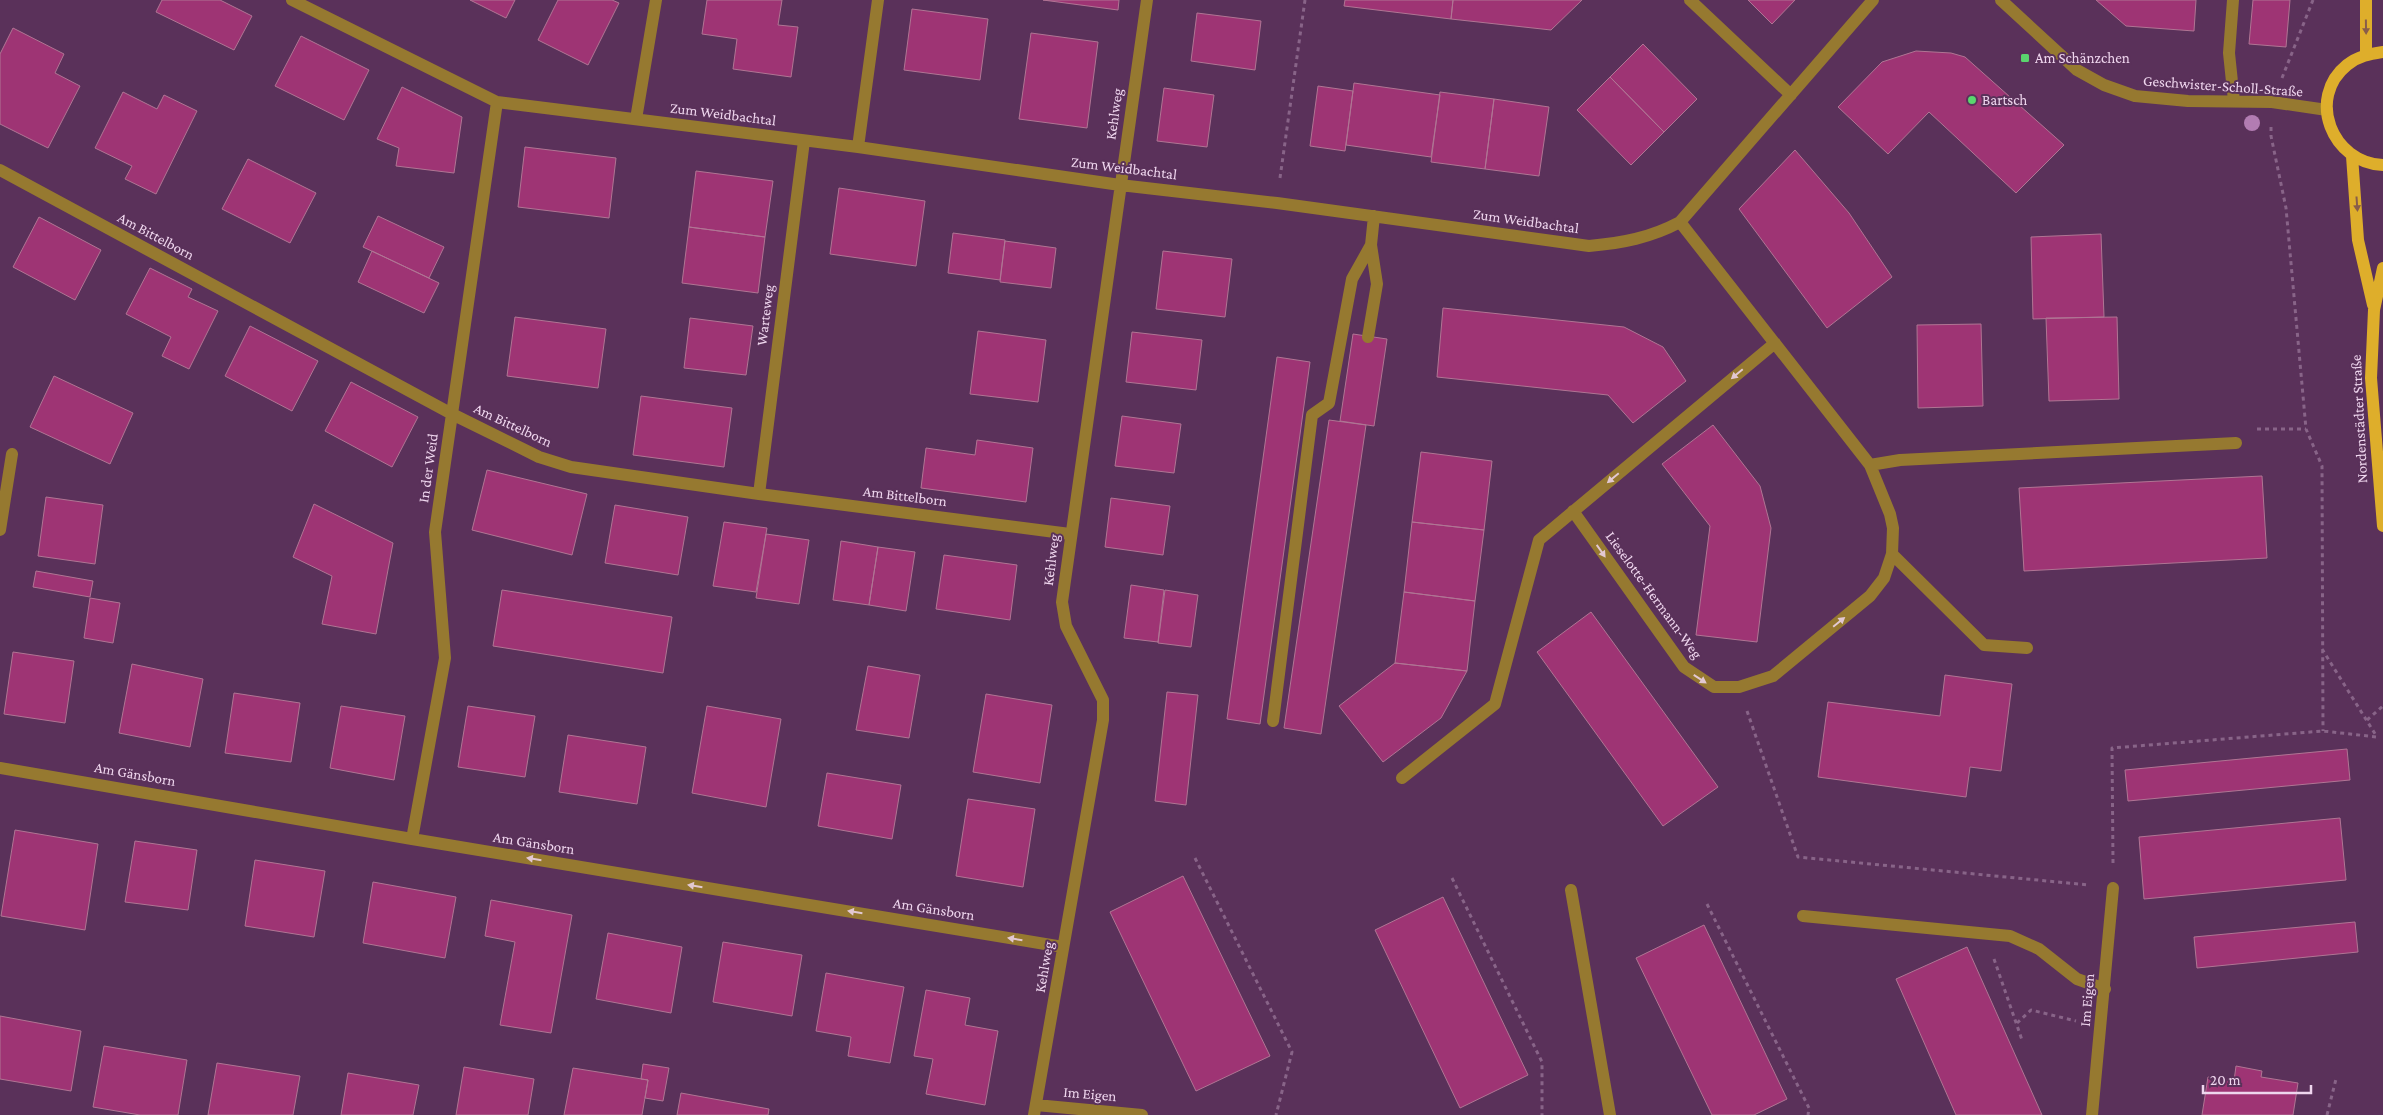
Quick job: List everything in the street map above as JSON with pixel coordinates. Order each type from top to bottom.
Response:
[{"type":"main road","points":[[2366,0],[2366,55]]},
{"type":"main road","points":[[2383,52],[2366,55],[2347,65],[2335,80],[2328,97],[2327,110],[2333,135],[2352,156],[2362,162],[2383,165]]},
{"type":"main road","name":"Nordenstädter Straße","points":[[2352,156],[2358,240],[2374,310]]},
{"type":"main road","name":"Nordenstädter Straße","points":[[2383,268],[2374,310],[2370,378],[2381,486],[2383,526]]},
{"type":"street","name":"Zum Weidbachtal","points":[[292,0],[497,102],[858,147],[1120,185],[1277,203],[1589,246],[1626,243],[1663,231],[1680,222],[1873,0]]},
{"type":"street","points":[[636,119],[656,0]]},
{"type":"street","points":[[858,147],[878,0]]},
{"type":"street","name":"Kehlweg","points":[[1035,1110],[1103,720],[1103,700],[1066,626],[1062,602],[1070,534],[1147,0]]},
{"type":"street","points":[[1690,0],[1791,95]]},
{"type":"street","name":"Geschwister-Scholl-Straße","points":[[2001,0],[2077,70],[2104,85],[2135,96],[2272,102],[2327,110]]},
{"type":"street","points":[[2233,0],[2229,54],[2234,101]]},
{"type":"street","name":"In der Weid","points":[[412,839],[445,658],[435,532],[497,102]]},
{"type":"street","name":"Warteweg","points":[[759,494],[804,141]]},
{"type":"street","name":"Am Bittelborn","points":[[0,170],[452,414],[539,457],[571,467],[759,494],[1070,534]]},
{"type":"street","points":[[1368,336],[1377,284],[1371,244],[1374,216]]},
{"type":"street","name":"Lieselotte-Hermann-Weg","points":[[1573,511],[1684,667],[1714,687],[1739,687],[1773,676],[1870,596],[1884,578],[1892,554],[1893,528],[1890,514],[1870,465],[1680,222]]},
{"type":"street","points":[[1273,721],[1312,415],[1328,403],[1352,279],[1371,244]]},
{"type":"street","points":[[1402,778],[1495,704],[1539,540],[1774,342]]},
{"type":"street","points":[[1870,465],[1900,460],[2236,443]]},
{"type":"street","points":[[0,530],[12,454]]},
{"type":"street","points":[[1892,554],[1984,645],[2026,648]]},
{"type":"street","name":"Am Gänsborn","points":[[0,768],[412,839],[1063,947]]},
{"type":"street","name":"Im Eigen","points":[[2092,1115],[2113,888]]},
{"type":"street","points":[[1571,890],[1610,1115]]},
{"type":"street","points":[[1803,916],[1985,932],[2010,936],[2039,949],[2077,978],[2105,989]]},
{"type":"street","name":"Im Eigen","points":[[1035,1110],[1142,1115]]},
{"type":"path","points":[[1277,203],[1305,0]]},
{"type":"path","points":[[2286,208],[2306,428],[2322,466],[2323,731]]},
{"type":"path","points":[[2236,443],[2238,429],[2306,428]]},
{"type":"path","points":[[1739,687],[1798,857],[2113,888],[2112,748],[2323,731],[2378,737],[2322,649]]},
{"type":"path","points":[[2367,720],[2383,706]]},
{"type":"path","points":[[1195,858],[1292,1052],[1276,1115]]},
{"type":"path","points":[[1452,878],[1542,1062],[1542,1115]]},
{"type":"path","points":[[1707,904],[1809,1108],[1808,1115]]},
{"type":"path","points":[[1985,932],[2022,1040]]},
{"type":"path","points":[[2016,1023],[2031,1010],[2101,1027]]},
{"type":"path","points":[[2327,1115],[2336,1080]]},
{"type":"building","points":[[162,0],[220,0],[252,16],[234,50],[156,12]]},
{"type":"building","points":[[470,0],[515,0],[506,18]]},
{"type":"building","points":[[558,0],[612,0],[619,3],[588,65],[538,40]]},
{"type":"building","points":[[707,0],[782,0],[778,25],[798,27],[791,77],[733,69],[737,39],[702,34]]},
{"type":"building","points":[[1043,0],[1119,0],[1118,10]]},
{"type":"building","points":[[1345,0],[1453,0],[1451,19],[1344,6]]},
{"type":"building","points":[[1453,0],[1582,0],[1551,30],[1451,19]]},
{"type":"building","points":[[1748,0],[1795,0],[1772,24]]},
{"type":"building","points":[[2096,0],[2196,0],[2194,31],[2126,26]]},
{"type":"building","points":[[2253,0],[2290,0],[2286,47],[2249,44]]},
{"type":"building","points":[[912,9],[988,19],[980,80],[904,70]]},
{"type":"building","points":[[1197,13],[1261,21],[1255,70],[1191,61]]},
{"type":"building","points":[[13,28],[64,54],[55,73],[80,86],[48,148],[0,124],[0,54]]},
{"type":"building","points":[[1031,33],[1098,42],[1087,128],[1019,119]]},
{"type":"building","points":[[301,36],[369,70],[344,120],[275,86]]},
{"type":"building","points":[[1643,44],[1697,99],[1664,132],[1610,77]]},
{"type":"building","points":[[1916,51],[1951,53],[1965,57],[2064,145],[2016,193],[1929,112],[1888,154],[1838,107],[1882,62]]},
{"type":"building","points":[[1610,77],[1664,132],[1631,165],[1577,110]]},
{"type":"building","points":[[1354,83],[1440,95],[1431,157],[1346,145]]},
{"type":"building","points":[[1318,86],[1353,91],[1345,151],[1310,146]]},
{"type":"building","points":[[402,87],[462,117],[454,173],[396,166],[399,148],[377,139]]},
{"type":"building","points":[[1164,88],[1214,95],[1207,147],[1157,141]]},
{"type":"building","points":[[123,92],[157,109],[164,95],[197,111],[156,194],[125,179],[132,166],[95,148]]},
{"type":"building","points":[[1440,92],[1494,99],[1485,169],[1431,162]]},
{"type":"building","points":[[1494,99],[1549,107],[1539,176],[1485,169]]},
{"type":"building","points":[[525,147],[616,158],[609,218],[518,207]]},
{"type":"building","points":[[1795,150],[1849,213],[1892,277],[1827,328],[1739,209]]},
{"type":"building","points":[[248,159],[316,193],[290,243],[222,209]]},
{"type":"building","points":[[696,171],[773,181],[765,237],[689,227]]},
{"type":"building","points":[[839,188],[925,201],[916,266],[830,254]]},
{"type":"building","points":[[378,216],[444,247],[429,278],[363,247]]},
{"type":"building","points":[[39,217],[101,250],[75,300],[13,267]]},
{"type":"building","points":[[689,227],[765,237],[758,293],[682,283]]},
{"type":"building","points":[[953,233],[1005,240],[1000,280],[948,273]]},
{"type":"building","points":[[2101,234],[2104,317],[2033,319],[2031,237]]},
{"type":"building","points":[[1005,241],[1056,248],[1051,288],[1000,282]]},
{"type":"building","points":[[372,251],[439,283],[424,313],[358,282]]},
{"type":"building","points":[[1163,251],[1232,259],[1225,317],[1156,309]]},
{"type":"building","points":[[150,268],[192,289],[188,297],[218,311],[189,369],[162,356],[171,337],[126,314]]},
{"type":"building","points":[[1443,308],[1624,327],[1663,347],[1686,381],[1633,423],[1608,395],[1437,377]]},
{"type":"building","points":[[515,317],[606,329],[598,388],[507,376]]},
{"type":"building","points":[[2117,317],[2119,399],[2049,401],[2046,318]]},
{"type":"building","points":[[690,318],[753,326],[746,375],[684,368]]},
{"type":"building","points":[[1981,324],[1983,406],[1918,408],[1917,325]]},
{"type":"building","points":[[250,326],[318,361],[292,411],[225,376]]},
{"type":"building","points":[[978,331],[1046,340],[1038,402],[970,394]]},
{"type":"building","points":[[1132,332],[1202,340],[1196,390],[1126,382]]},
{"type":"building","points":[[1353,334],[1387,339],[1374,426],[1340,421]]},
{"type":"building","points":[[1277,357],[1310,362],[1260,724],[1227,719]]},
{"type":"building","points":[[54,376],[133,413],[110,464],[30,427]]},
{"type":"building","points":[[351,382],[418,417],[392,467],[325,431]]},
{"type":"building","points":[[641,396],[732,408],[724,467],[633,455]]},
{"type":"building","points":[[1122,416],[1181,424],[1174,473],[1115,466]]},
{"type":"building","points":[[1329,420],[1366,425],[1321,734],[1284,728]]},
{"type":"building","points":[[1713,425],[1760,486],[1771,528],[1757,642],[1696,635],[1710,526],[1662,464]]},
{"type":"building","points":[[977,440],[1033,448],[1026,502],[921,488],[926,448],[975,455]]},
{"type":"building","points":[[1421,452],[1492,461],[1484,530],[1412,522]]},
{"type":"building","points":[[487,470],[587,494],[572,555],[472,530]]},
{"type":"building","points":[[2262,476],[2267,558],[2024,571],[2019,488]]},
{"type":"building","points":[[46,497],[103,505],[95,564],[38,556]]},
{"type":"building","points":[[1111,498],[1170,506],[1163,555],[1105,547]]},
{"type":"building","points":[[314,504],[393,543],[376,634],[322,624],[332,576],[293,557]]},
{"type":"building","points":[[615,505],[688,517],[678,575],[605,563]]},
{"type":"building","points":[[724,522],[767,528],[756,592],[713,586]]},
{"type":"building","points":[[1412,522],[1484,530],[1475,601],[1404,592]]},
{"type":"building","points":[[766,534],[809,540],[799,604],[756,598]]},
{"type":"building","points":[[841,541],[878,547],[869,605],[833,600]]},
{"type":"building","points":[[878,547],[915,552],[906,611],[869,605]]},
{"type":"building","points":[[944,555],[1017,565],[1010,620],[936,609]]},
{"type":"building","points":[[36,571],[93,581],[90,597],[33,587]]},
{"type":"building","points":[[1131,585],[1164,590],[1158,642],[1124,638]]},
{"type":"building","points":[[502,590],[672,617],[663,673],[493,646]]},
{"type":"building","points":[[1165,590],[1198,595],[1191,647],[1158,643]]},
{"type":"building","points":[[1404,592],[1475,601],[1467,671],[1395,663]]},
{"type":"building","points":[[90,598],[120,603],[113,643],[84,638]]},
{"type":"building","points":[[1591,612],[1718,787],[1663,826],[1537,652]]},
{"type":"building","points":[[13,652],[74,661],[65,723],[4,714]]},
{"type":"building","points":[[1395,663],[1467,671],[1441,718],[1383,762],[1339,706]]},
{"type":"building","points":[[132,664],[203,679],[190,747],[119,733]]},
{"type":"building","points":[[868,666],[920,675],[909,738],[856,730]]},
{"type":"building","points":[[1945,675],[2012,684],[2001,771],[1970,767],[1966,797],[1818,777],[1828,702],[1940,716]]},
{"type":"building","points":[[1167,692],[1198,695],[1186,805],[1155,801]]},
{"type":"building","points":[[234,693],[300,703],[291,762],[225,753]]},
{"type":"building","points":[[986,694],[1052,705],[1040,783],[973,772]]},
{"type":"building","points":[[341,706],[405,716],[394,780],[330,768]]},
{"type":"building","points":[[468,706],[535,716],[525,777],[458,767]]},
{"type":"building","points":[[707,706],[781,719],[766,807],[692,793]]},
{"type":"building","points":[[568,735],[646,747],[637,804],[559,792]]},
{"type":"building","points":[[2347,749],[2350,780],[2128,801],[2125,770]]},
{"type":"building","points":[[827,773],[901,785],[892,839],[818,826]]},
{"type":"building","points":[[968,799],[1035,809],[1023,887],[956,876]]},
{"type":"building","points":[[2340,818],[2346,880],[2144,899],[2139,837]]},
{"type":"building","points":[[15,830],[98,844],[85,930],[1,916]]},
{"type":"building","points":[[135,841],[197,850],[188,910],[125,902]]},
{"type":"building","points":[[255,860],[325,871],[314,937],[245,926]]},
{"type":"building","points":[[1183,876],[1270,1056],[1196,1091],[1110,912]]},
{"type":"building","points":[[373,882],[456,897],[445,958],[363,943]]},
{"type":"building","points":[[1443,897],[1528,1075],[1460,1108],[1375,930]]},
{"type":"building","points":[[491,900],[572,915],[551,1033],[500,1025],[515,942],[485,936]]},
{"type":"building","points":[[2355,922],[2358,952],[2197,968],[2194,937]]},
{"type":"building","points":[[1704,925],[1787,1099],[1754,1115],[1712,1115],[1636,958]]},
{"type":"building","points":[[608,933],[682,947],[671,1013],[596,999]]},
{"type":"building","points":[[723,942],[802,955],[792,1016],[713,1002]]},
{"type":"building","points":[[1967,947],[2042,1115],[1956,1115],[1896,979]]},
{"type":"building","points":[[826,973],[904,987],[890,1063],[848,1056],[851,1037],[816,1031]]},
{"type":"building","points":[[926,990],[970,998],[965,1025],[998,1031],[985,1105],[926,1094],[933,1059],[914,1056]]},
{"type":"building","points":[[0,1016],[81,1031],[71,1091],[0,1079]]},
{"type":"building","points":[[104,1046],[187,1060],[178,1115],[140,1115],[93,1107]]},
{"type":"building","points":[[217,1063],[300,1076],[293,1115],[208,1115]]},
{"type":"building","points":[[643,1064],[669,1068],[663,1101],[645,1098],[648,1080],[641,1079]]},
{"type":"building","points":[[2236,1066],[2262,1071],[2261,1077],[2298,1083],[2293,1115],[2202,1115],[2208,1077],[2234,1081]]},
{"type":"building","points":[[464,1067],[534,1079],[528,1115],[456,1115]]},
{"type":"building","points":[[573,1068],[648,1080],[642,1115],[564,1115]]},
{"type":"building","points":[[348,1073],[419,1085],[413,1115],[341,1115]]},
{"type":"building","points":[[681,1093],[769,1109],[768,1115],[677,1115]]},
{"type":"place","name":"Am Schänzchen","points":[[2025,58]]},
{"type":"place","name":"Bartsch","points":[[1972,100]]}]
